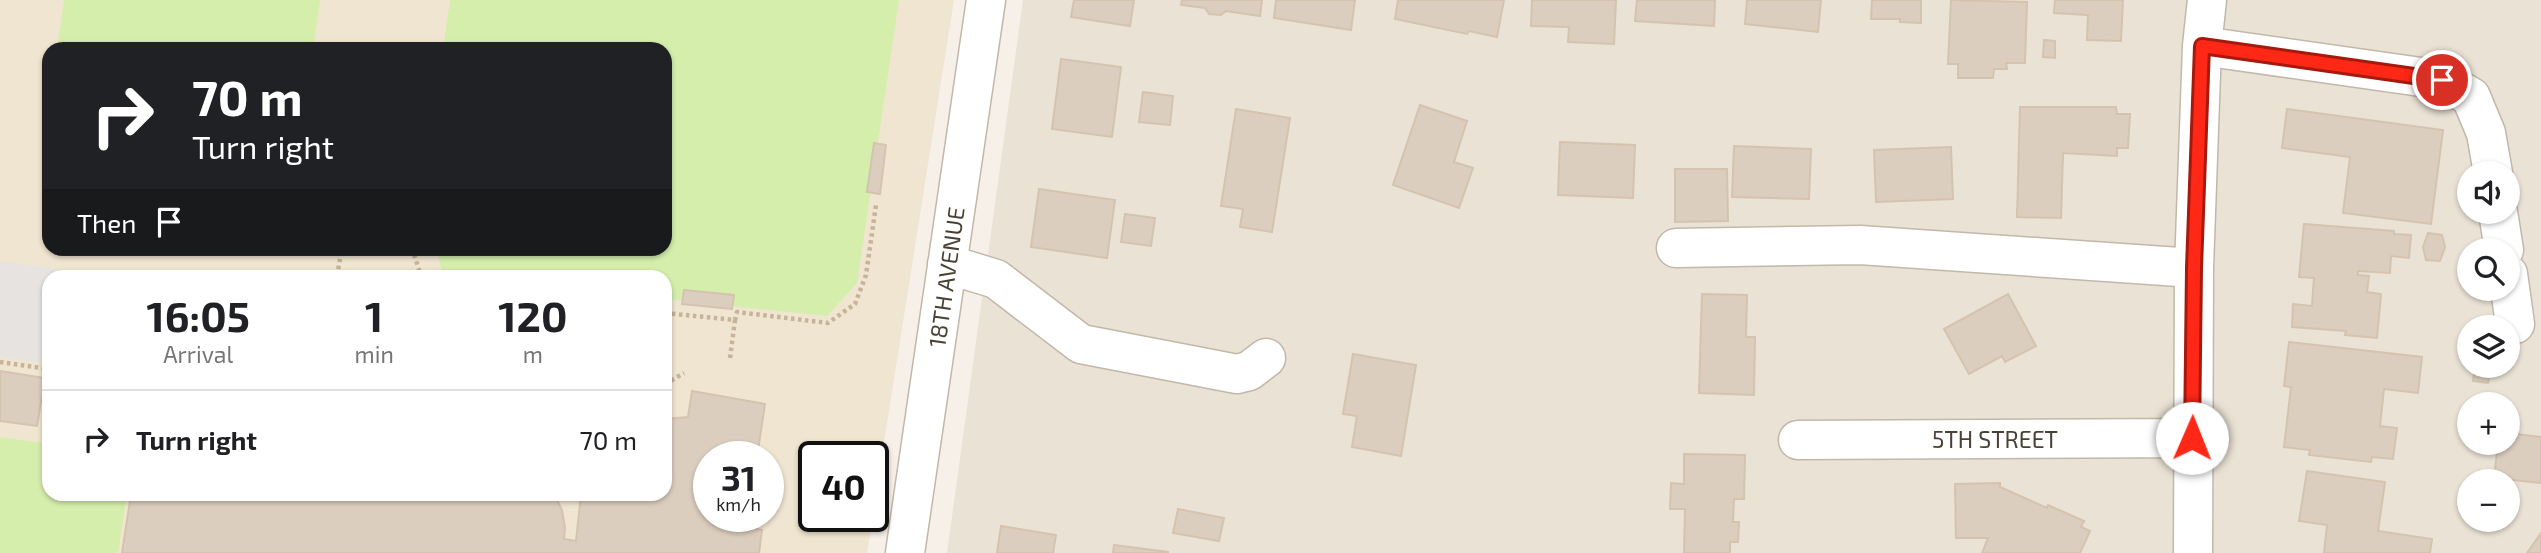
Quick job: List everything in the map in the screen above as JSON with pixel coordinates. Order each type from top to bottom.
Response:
[{"type":"street","name":"18TH AVENUE","points":[[905,553],[986,0]]},
{"type":"street","points":[[2193,553],[2194,268],[2202,46],[2207,0]]},
{"type":"street","points":[[2202,46],[2442,80],[2471,97],[2486,132],[2491,161]]},
{"type":"street","points":[[1676,248],[1860,245],[2194,268]]},
{"type":"street","points":[[947,264],[996,279],[1081,344],[1237,374],[1249,372],[1266,358]]},
{"type":"street","name":"5TH STREET","points":[[1798,440],[2192,438]]},
{"type":"path","points":[[730,358],[737,312],[828,323],[855,303],[866,275],[876,205]]},
{"type":"path","points":[[672,314],[735,320]]},
{"type":"path","points":[[0,362],[42,368]]},
{"type":"path","points":[[672,380],[684,373]]},
{"type":"shaded area","points":[[0,0],[954,0],[884,441],[798,441],[798,532],[870,532],[867,553],[0,553]]},
{"type":"shaded area","points":[[1023,0],[2541,0],[2541,553],[947,553]]},
{"type":"shaded area","points":[[0,261],[64,270],[42,270],[42,363],[0,357]]},
{"type":"green space","points":[[64,0],[320,0],[314,42],[58,42]]},
{"type":"green space","points":[[450,0],[899,0],[857,283],[827,316],[672,300],[672,270],[442,270],[438,256],[672,256],[672,42],[444,42]]},
{"type":"green space","points":[[0,437],[42,443],[42,501],[126,501],[118,553],[0,553]]},
{"type":"building","points":[[1074,0],[1134,0],[1130,26],[1071,17]]},
{"type":"building","points":[[1182,0],[1262,0],[1260,16],[1226,11],[1221,15],[1209,14],[1205,8],[1181,5]]},
{"type":"building","points":[[1276,0],[1355,0],[1351,30],[1274,18]]},
{"type":"building","points":[[1398,0],[1504,0],[1497,37],[1469,31],[1467,34],[1395,19]]},
{"type":"building","points":[[1532,0],[1616,0],[1614,44],[1568,42],[1569,27],[1531,26]]},
{"type":"building","points":[[1637,0],[1715,0],[1714,26],[1635,21]]},
{"type":"building","points":[[1747,0],[1821,0],[1818,32],[1745,24]]},
{"type":"building","points":[[1872,0],[1921,0],[1921,23],[1900,22],[1900,19],[1871,19]]},
{"type":"building","points":[[1951,0],[2027,2],[2025,63],[2006,63],[2007,69],[1994,69],[1993,78],[1958,78],[1958,64],[1948,64]]},
{"type":"building","points":[[2055,0],[2123,0],[2121,41],[2087,40],[2088,15],[2054,13]]},
{"type":"building","points":[[2044,40],[2055,41],[2055,58],[2043,57]]},
{"type":"building","points":[[1061,59],[1121,67],[1112,137],[1052,129]]},
{"type":"building","points":[[1143,92],[1173,96],[1170,125],[1139,122]]},
{"type":"building","points":[[1420,105],[1467,121],[1454,162],[1473,168],[1459,208],[1393,185]]},
{"type":"building","points":[[2020,107],[2116,107],[2117,114],[2130,114],[2128,148],[2117,148],[2117,156],[2063,153],[2061,218],[2017,217]]},
{"type":"building","points":[[1236,109],[1290,118],[1272,232],[1240,227],[1243,209],[1221,206]]},
{"type":"building","points":[[2287,109],[2443,130],[2431,224],[2343,213],[2350,157],[2282,148]]},
{"type":"building","points":[[1560,142],[1635,145],[1633,198],[1558,195]]},
{"type":"building","points":[[874,143],[886,145],[880,194],[867,192]]},
{"type":"building","points":[[1734,146],[1811,149],[1809,199],[1732,197]]},
{"type":"building","points":[[1951,147],[1953,199],[1876,202],[1874,150]]},
{"type":"building","points":[[1675,169],[1727,169],[1728,221],[1675,222]]},
{"type":"building","points":[[1039,189],[1115,200],[1107,258],[1031,247]]},
{"type":"building","points":[[1125,214],[1155,218],[1151,246],[1121,242]]},
{"type":"building","points":[[2304,224],[2394,231],[2394,234],[2411,235],[2409,258],[2391,256],[2390,273],[2358,271],[2358,275],[2369,276],[2367,292],[2381,294],[2377,338],[2345,335],[2346,331],[2292,327],[2293,304],[2312,306],[2314,278],[2299,277]]},
{"type":"building","points":[[2428,233],[2442,235],[2445,247],[2440,261],[2426,260],[2423,247]]},
{"type":"building","points":[[684,290],[734,295],[732,309],[682,304]]},
{"type":"building","points":[[1702,294],[1747,295],[1746,337],[1755,337],[1754,395],[1699,393]]},
{"type":"building","points":[[2008,294],[2036,346],[2005,362],[2002,356],[1969,374],[1944,329]]},
{"type":"building","points":[[2289,342],[2422,357],[2418,393],[2384,389],[2380,426],[2397,428],[2393,459],[2372,457],[2371,462],[2309,455],[2310,450],[2284,447],[2291,387],[2284,386]]},
{"type":"building","points":[[1353,354],[1416,365],[1401,456],[1352,447],[1357,416],[1343,414]]},
{"type":"building","points":[[0,371],[42,378],[37,426],[0,421]]},
{"type":"building","points":[[2473,378],[2489,378],[2488,383],[2473,381]]},
{"type":"building","points":[[692,391],[765,404],[759,441],[693,441],[693,532],[762,532],[759,553],[122,553],[130,501],[558,501],[562,510],[564,539],[576,541],[580,501],[672,501],[672,418],[688,417]]},
{"type":"building","points":[[2520,434],[2541,437],[2541,483],[2520,481],[2520,469],[2495,469],[2497,455],[2520,455]]},
{"type":"building","points":[[1684,454],[1745,455],[1744,499],[1734,499],[1733,522],[1739,522],[1738,542],[1730,542],[1730,553],[1684,553],[1685,509],[1670,509],[1671,483],[1684,484]]},
{"type":"building","points":[[2307,471],[2385,482],[2378,531],[2432,539],[2430,553],[2324,553],[2327,525],[2299,521]]},
{"type":"building","points":[[2000,483],[2000,487],[2084,521],[2081,527],[2090,531],[2080,553],[1982,553],[1988,538],[1956,538],[1955,484]]},
{"type":"building","points":[[1178,509],[1224,518],[1219,541],[1173,533]]},
{"type":"building","points":[[1001,526],[1056,535],[1053,553],[997,553]]},
{"type":"building","points":[[2541,533],[2541,553],[2527,553]]},
{"type":"building","points":[[1114,545],[1168,552],[1168,553],[1113,553]]},
{"type":"route","points":[[2192,438],[2194,268],[2202,46],[2442,80]]}]
